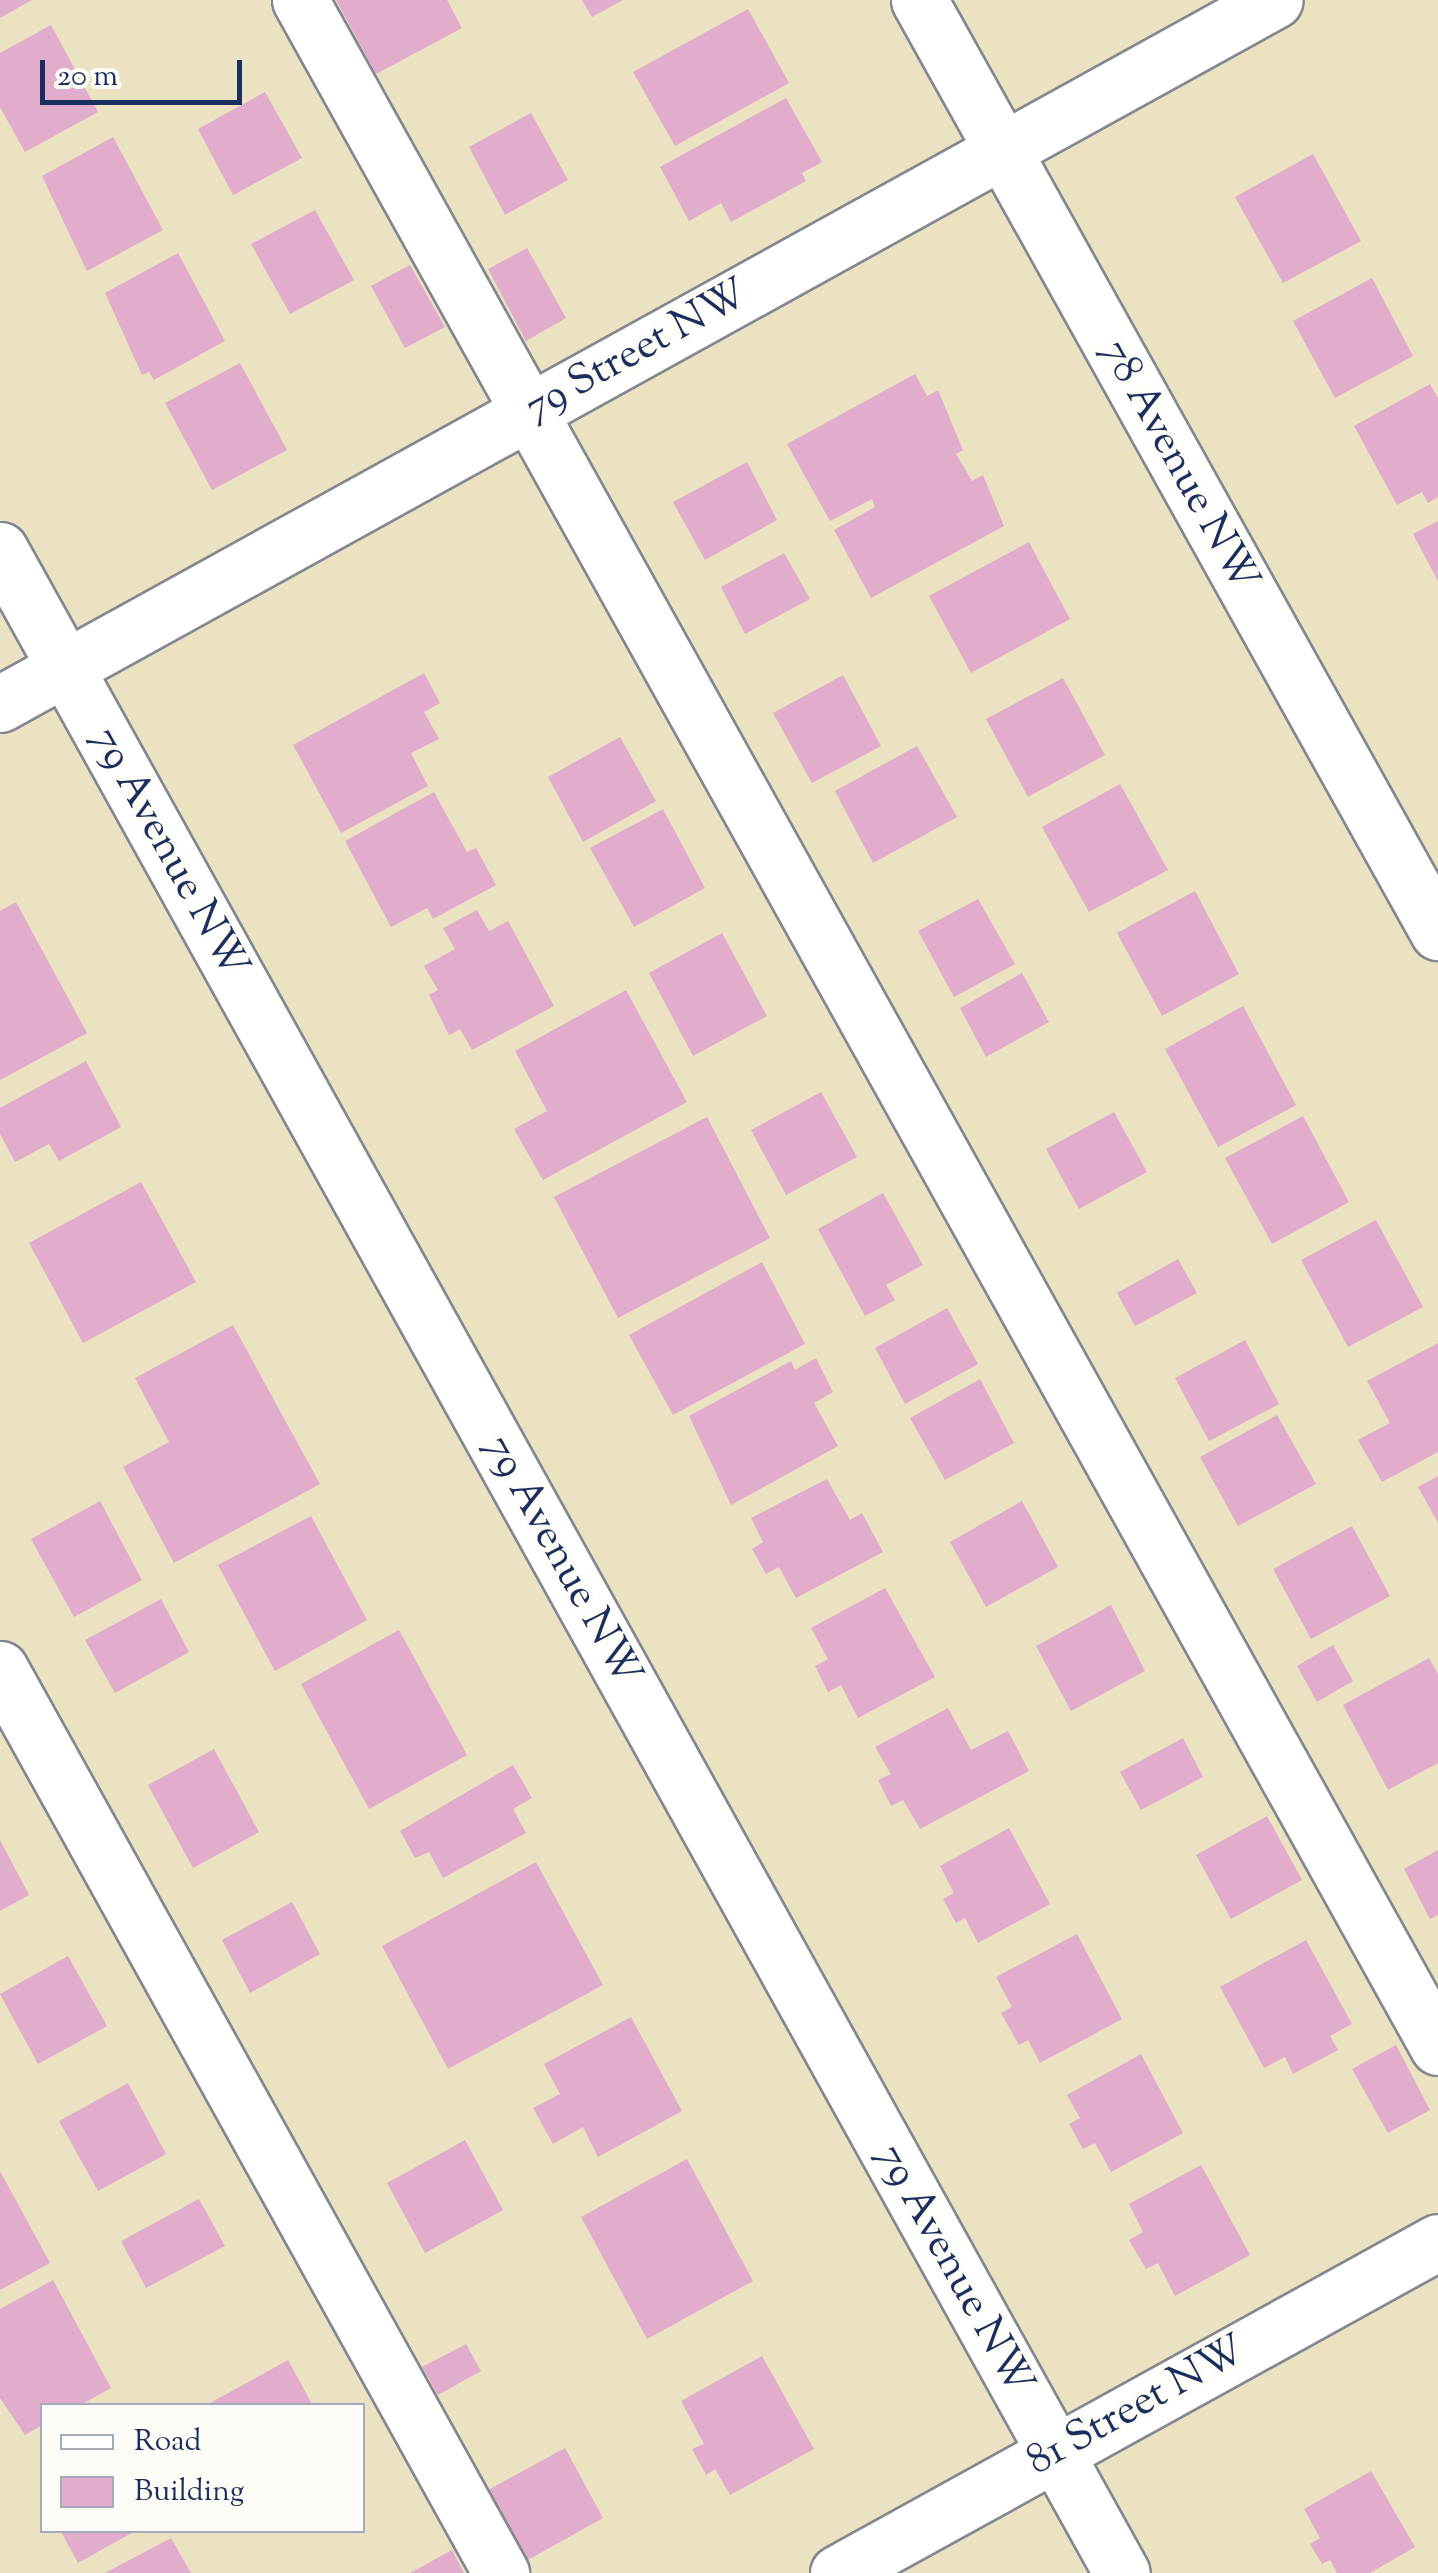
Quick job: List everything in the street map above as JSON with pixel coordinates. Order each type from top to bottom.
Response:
[{"type":"street","points":[[300,0],[1438,2047]]},
{"type":"street","name":"78 Avenue NW","points":[[919,0],[1438,932]]},
{"type":"street","name":"79 Street NW","points":[[0,704],[1275,0]]},
{"type":"street","name":"79 Avenue NW","points":[[0,550],[1122,2573]]},
{"type":"street","points":[[0,1669],[500,2573]]},
{"type":"street","name":"81 Street NW","points":[[838,2573],[1438,2242]]},
{"type":"building","points":[[0,0],[32,0],[0,18]]},
{"type":"building","points":[[336,0],[447,0],[462,28],[376,74]]},
{"type":"building","points":[[582,0],[623,0],[592,17]]},
{"type":"building","points":[[748,9],[789,83],[675,146],[633,72]]},
{"type":"building","points":[[51,25],[98,112],[25,152],[0,107],[0,53]]},
{"type":"building","points":[[265,92],[302,158],[233,195],[198,129]]},
{"type":"building","points":[[786,98],[822,162],[802,173],[806,181],[731,222],[721,203],[689,221],[660,167]]},
{"type":"building","points":[[531,113],[568,180],[505,215],[469,147]]},
{"type":"building","points":[[113,137],[163,230],[87,271],[42,176]]},
{"type":"building","points":[[1313,154],[1361,241],[1283,283],[1235,197]]},
{"type":"building","points":[[315,210],[354,280],[290,314],[251,244]]},
{"type":"building","points":[[527,248],[566,318],[526,341],[488,269]]},
{"type":"building","points":[[178,253],[225,341],[154,380],[149,372],[142,375],[105,293]]},
{"type":"building","points":[[410,265],[445,327],[405,348],[371,286]]},
{"type":"building","points":[[1372,278],[1413,356],[1335,398],[1293,321]]},
{"type":"building","points":[[240,363],[287,450],[212,490],[165,403]]},
{"type":"building","points":[[915,374],[927,396],[938,390],[963,450],[956,454],[972,481],[983,475],[1004,526],[871,598],[834,530],[875,507],[872,499],[830,521],[787,444]]},
{"type":"building","points":[[1430,384],[1438,398],[1438,497],[1428,503],[1422,492],[1397,505],[1354,426]]},
{"type":"building","points":[[747,462],[777,520],[705,560],[673,502]]},
{"type":"building","points":[[1438,521],[1438,581],[1413,534]]},
{"type":"building","points":[[1029,542],[1070,619],[971,673],[929,596]]},
{"type":"building","points":[[784,553],[810,599],[745,634],[721,587]]},
{"type":"building","points":[[424,673],[440,703],[424,712],[439,739],[411,753],[428,786],[341,833],[293,745]]},
{"type":"building","points":[[843,675],[881,746],[812,783],[773,713]]},
{"type":"building","points":[[1063,678],[1105,755],[1028,797],[986,719]]},
{"type":"building","points":[[620,737],[656,801],[583,842],[548,777]]},
{"type":"building","points":[[917,746],[957,817],[873,863],[835,791]]},
{"type":"building","points":[[1120,784],[1168,870],[1089,912],[1042,827]]},
{"type":"building","points":[[434,792],[467,852],[476,848],[496,885],[433,919],[427,908],[391,927],[345,841]]},
{"type":"building","points":[[663,809],[705,888],[634,927],[590,848]]},
{"type":"building","points":[[1195,891],[1239,974],[1162,1016],[1117,933]]},
{"type":"building","points":[[978,899],[1015,964],[954,997],[918,931]]},
{"type":"building","points":[[16,902],[87,1033],[0,1080],[0,911]]},
{"type":"building","points":[[477,910],[489,931],[508,921],[554,1006],[472,1050],[460,1029],[449,1035],[429,995],[438,990],[424,966],[455,949],[443,928]]},
{"type":"building","points":[[722,933],[767,1016],[693,1056],[649,973]]},
{"type":"building","points":[[1022,973],[1049,1022],[986,1057],[960,1008]]},
{"type":"building","points":[[626,990],[687,1102],[543,1180],[514,1129],[547,1111],[515,1051]]},
{"type":"building","points":[[1243,1006],[1296,1105],[1218,1147],[1165,1049]]},
{"type":"building","points":[[86,1061],[121,1127],[59,1161],[49,1144],[15,1162],[0,1134],[0,1108]]},
{"type":"building","points":[[821,1092],[857,1157],[786,1195],[751,1130]]},
{"type":"building","points":[[1114,1112],[1147,1172],[1079,1209],[1046,1149]]},
{"type":"building","points":[[1303,1116],[1349,1202],[1272,1244],[1225,1158]]},
{"type":"building","points":[[707,1117],[770,1238],[618,1318],[554,1197]]},
{"type":"building","points":[[141,1182],[196,1282],[83,1343],[29,1243]]},
{"type":"building","points":[[883,1193],[923,1265],[886,1285],[895,1300],[865,1316],[818,1229]]},
{"type":"building","points":[[1376,1220],[1423,1307],[1348,1347],[1301,1260]]},
{"type":"building","points":[[1178,1259],[1197,1293],[1135,1326],[1117,1293]]},
{"type":"building","points":[[762,1262],[805,1344],[673,1415],[629,1335]]},
{"type":"building","points":[[947,1308],[978,1364],[905,1404],[875,1348]]},
{"type":"building","points":[[233,1325],[320,1484],[174,1563],[123,1467],[169,1442],[135,1378]]},
{"type":"building","points":[[1245,1340],[1279,1404],[1209,1441],[1175,1378]]},
{"type":"building","points":[[1438,1343],[1438,1452],[1382,1482],[1358,1440],[1390,1423],[1367,1381]]},
{"type":"building","points":[[816,1358],[833,1392],[814,1403],[838,1446],[731,1505],[689,1416],[791,1361],[795,1370]]},
{"type":"building","points":[[980,1379],[1014,1443],[945,1480],[910,1418]]},
{"type":"building","points":[[1277,1415],[1316,1484],[1238,1526],[1200,1457]]},
{"type":"building","points":[[1438,1476],[1438,1523],[1418,1487]]},
{"type":"building","points":[[827,1479],[850,1520],[862,1513],[883,1552],[796,1598],[779,1567],[766,1574],[752,1549],[763,1542],[751,1518]]},
{"type":"building","points":[[100,1501],[142,1580],[74,1617],[31,1539]]},
{"type":"building","points":[[1022,1501],[1058,1567],[986,1607],[950,1542]]},
{"type":"building","points":[[311,1516],[367,1620],[275,1671],[218,1565]]},
{"type":"building","points":[[1352,1526],[1390,1596],[1311,1639],[1273,1569]]},
{"type":"building","points":[[885,1588],[935,1677],[858,1718],[841,1685],[828,1692],[815,1666],[828,1659],[811,1628]]},
{"type":"building","points":[[161,1599],[189,1652],[115,1693],[85,1640]]},
{"type":"building","points":[[1111,1605],[1145,1671],[1071,1711],[1036,1646]]},
{"type":"building","points":[[399,1630],[467,1755],[369,1809],[301,1684]]},
{"type":"building","points":[[1333,1645],[1353,1681],[1317,1702],[1297,1666]]},
{"type":"building","points":[[1429,1658],[1438,1674],[1438,1763],[1388,1790],[1343,1705]]},
{"type":"building","points":[[948,1708],[971,1750],[1008,1731],[1029,1771],[920,1829],[903,1800],[891,1806],[878,1780],[891,1774],[875,1747]]},
{"type":"building","points":[[1183,1738],[1203,1777],[1141,1810],[1120,1772]]},
{"type":"building","points":[[214,1749],[259,1832],[193,1868],[148,1785]]},
{"type":"building","points":[[513,1765],[532,1798],[513,1809],[526,1833],[443,1878],[429,1852],[415,1858],[400,1831]]},
{"type":"building","points":[[1267,1816],[1302,1880],[1231,1919],[1196,1855]]},
{"type":"building","points":[[1009,1828],[1050,1904],[978,1943],[965,1918],[956,1923],[943,1899],[954,1893],[940,1866]]},
{"type":"building","points":[[0,1840],[29,1895],[0,1911]]},
{"type":"building","points":[[1438,1850],[1438,1915],[1430,1919],[1404,1869]]},
{"type":"building","points":[[536,1862],[603,1985],[448,2069],[382,1946]]},
{"type":"building","points":[[292,1902],[320,1954],[250,1993],[222,1940]]},
{"type":"building","points":[[1077,1934],[1122,2019],[1040,2063],[1028,2040],[1019,2045],[1001,2013],[1012,2007],[996,1977]]},
{"type":"building","points":[[1306,1940],[1352,2024],[1330,2036],[1338,2050],[1293,2074],[1285,2057],[1264,2068],[1220,1987]]},
{"type":"building","points":[[68,1956],[107,2026],[38,2064],[0,1994]]},
{"type":"building","points":[[631,2017],[682,2111],[598,2157],[583,2127],[553,2144],[533,2108],[560,2094],[544,2064]]},
{"type":"building","points":[[1396,2045],[1430,2110],[1388,2133],[1352,2069]]},
{"type":"building","points":[[1141,2054],[1183,2133],[1111,2172],[1095,2143],[1083,2149],[1069,2124],[1080,2118],[1067,2095]]},
{"type":"building","points":[[128,2083],[166,2154],[98,2191],[59,2121]]},
{"type":"building","points":[[465,2140],[503,2210],[425,2253],[387,2183]]},
{"type":"building","points":[[687,2159],[753,2281],[647,2339],[581,2217]]},
{"type":"building","points":[[1201,2165],[1250,2255],[1175,2296],[1158,2263],[1146,2269],[1129,2240],[1143,2232],[1129,2204]]},
{"type":"building","points":[[0,2171],[50,2263],[0,2290]]},
{"type":"building","points":[[199,2199],[225,2246],[146,2288],[121,2241]]},
{"type":"building","points":[[53,2280],[111,2388],[84,2403],[40,2403],[40,2426],[25,2435],[0,2398],[0,2309]]},
{"type":"building","points":[[466,2344],[481,2371],[438,2395],[422,2367]]},
{"type":"building","points":[[762,2356],[814,2449],[730,2495],[715,2469],[706,2475],[692,2449],[704,2444],[681,2401]]},
{"type":"building","points":[[288,2360],[311,2403],[210,2403]]},
{"type":"building","points":[[565,2448],[603,2518],[524,2562],[486,2491]]},
{"type":"building","points":[[1371,2471],[1415,2547],[1370,2573],[1337,2573],[1330,2560],[1322,2564],[1310,2544],[1320,2538],[1304,2509]]},
{"type":"building","points":[[62,2533],[132,2533],[78,2563]]},
{"type":"building","points":[[171,2538],[191,2573],[105,2573]]},
{"type":"building","points":[[452,2550],[464,2573],[410,2573]]}]
